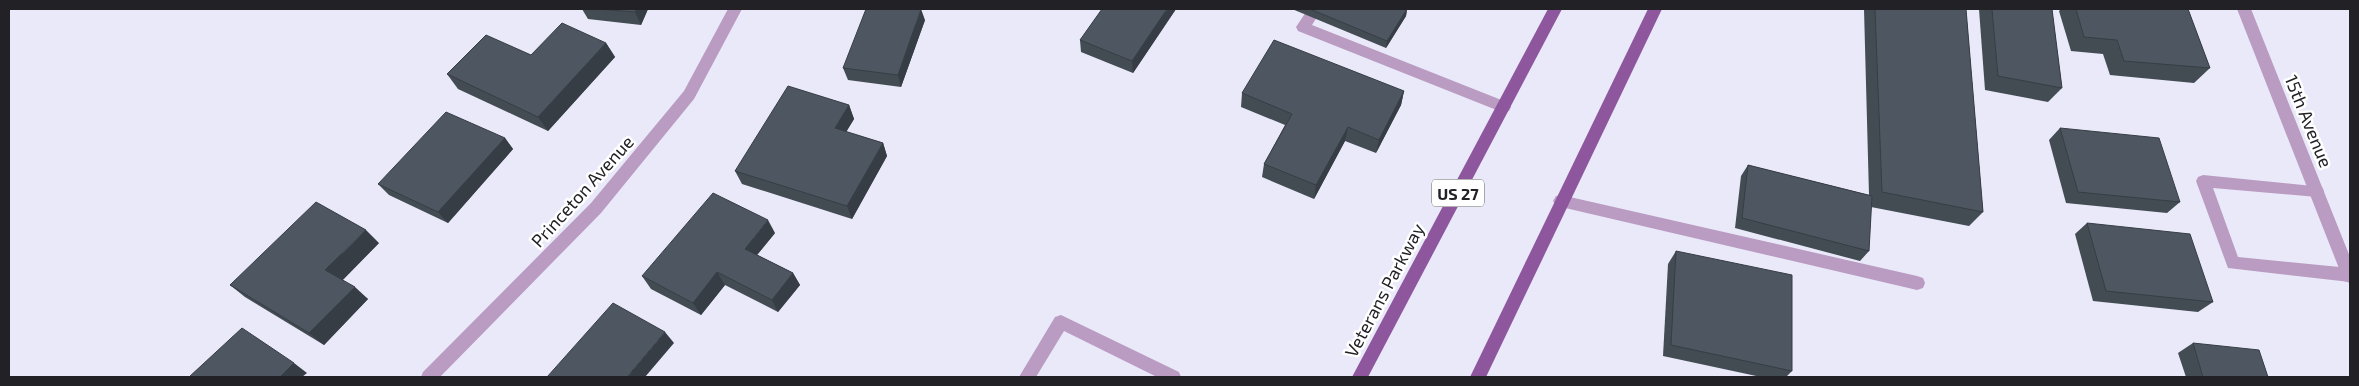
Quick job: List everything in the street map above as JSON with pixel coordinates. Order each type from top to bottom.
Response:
[{"type":"main road","name":"Veterans Parkway","points":[[1360,377],[1555,9]]},
{"type":"main road","points":[[1478,377],[1655,9]]},
{"type":"street","name":"Princeton Avenue","points":[[429,377],[596,208],[689,95],[736,9]]},
{"type":"street","points":[[1315,9],[1303,27],[1504,107]]},
{"type":"street","name":"15th Avenue","points":[[2244,9],[2350,275]]},
{"type":"street","points":[[2317,192],[2204,181],[2233,264],[2350,275]]},
{"type":"street","points":[[1561,201],[1917,283]]},
{"type":"street","points":[[1026,377],[1061,322],[1173,377]]},
{"type":"building","points":[[598,9],[636,9],[635,12]]},
{"type":"building","points":[[866,9],[921,9],[898,75],[843,68]]},
{"type":"building","points":[[1102,9],[1167,9],[1132,61],[1080,40]]},
{"type":"building","points":[[1310,9],[1407,9],[1387,41]]},
{"type":"building","points":[[1875,9],[1966,9],[1983,212],[1882,192]]},
{"type":"building","points":[[1992,9],[2052,9],[2062,88],[1998,76]]},
{"type":"building","points":[[2076,9],[2188,9],[2210,68],[2124,61],[2117,40],[2084,37]]},
{"type":"building","points":[[562,23],[606,43],[538,117],[447,74],[486,35],[531,55]]},
{"type":"building","points":[[1274,40],[1404,91],[1379,140],[1348,127],[1316,185],[1264,164],[1292,114],[1242,93]]},
{"type":"building","points":[[788,86],[849,105],[835,128],[883,143],[847,206],[735,171]]},
{"type":"building","points":[[446,112],[505,138],[438,212],[378,184]]},
{"type":"building","points":[[2060,128],[2159,138],[2180,202],[2078,192]]},
{"type":"building","points":[[1748,165],[1872,196],[1869,251],[1742,218]]},
{"type":"building","points":[[713,193],[768,220],[745,249],[793,273],[772,300],[717,272],[693,303],[642,276]]},
{"type":"building","points":[[316,202],[366,230],[325,270],[355,287],[309,333],[230,285]]},
{"type":"building","points":[[2087,223],[2190,234],[2213,302],[2106,291]]},
{"type":"building","points":[[1676,251],[1792,275],[1792,371],[1671,345]]},
{"type":"building","points":[[613,303],[665,332],[627,377],[547,377]]},
{"type":"building","points":[[242,328],[294,363],[280,377],[189,377]]},
{"type":"building","points":[[2193,343],[2259,350],[2268,377],[2203,377]]}]
